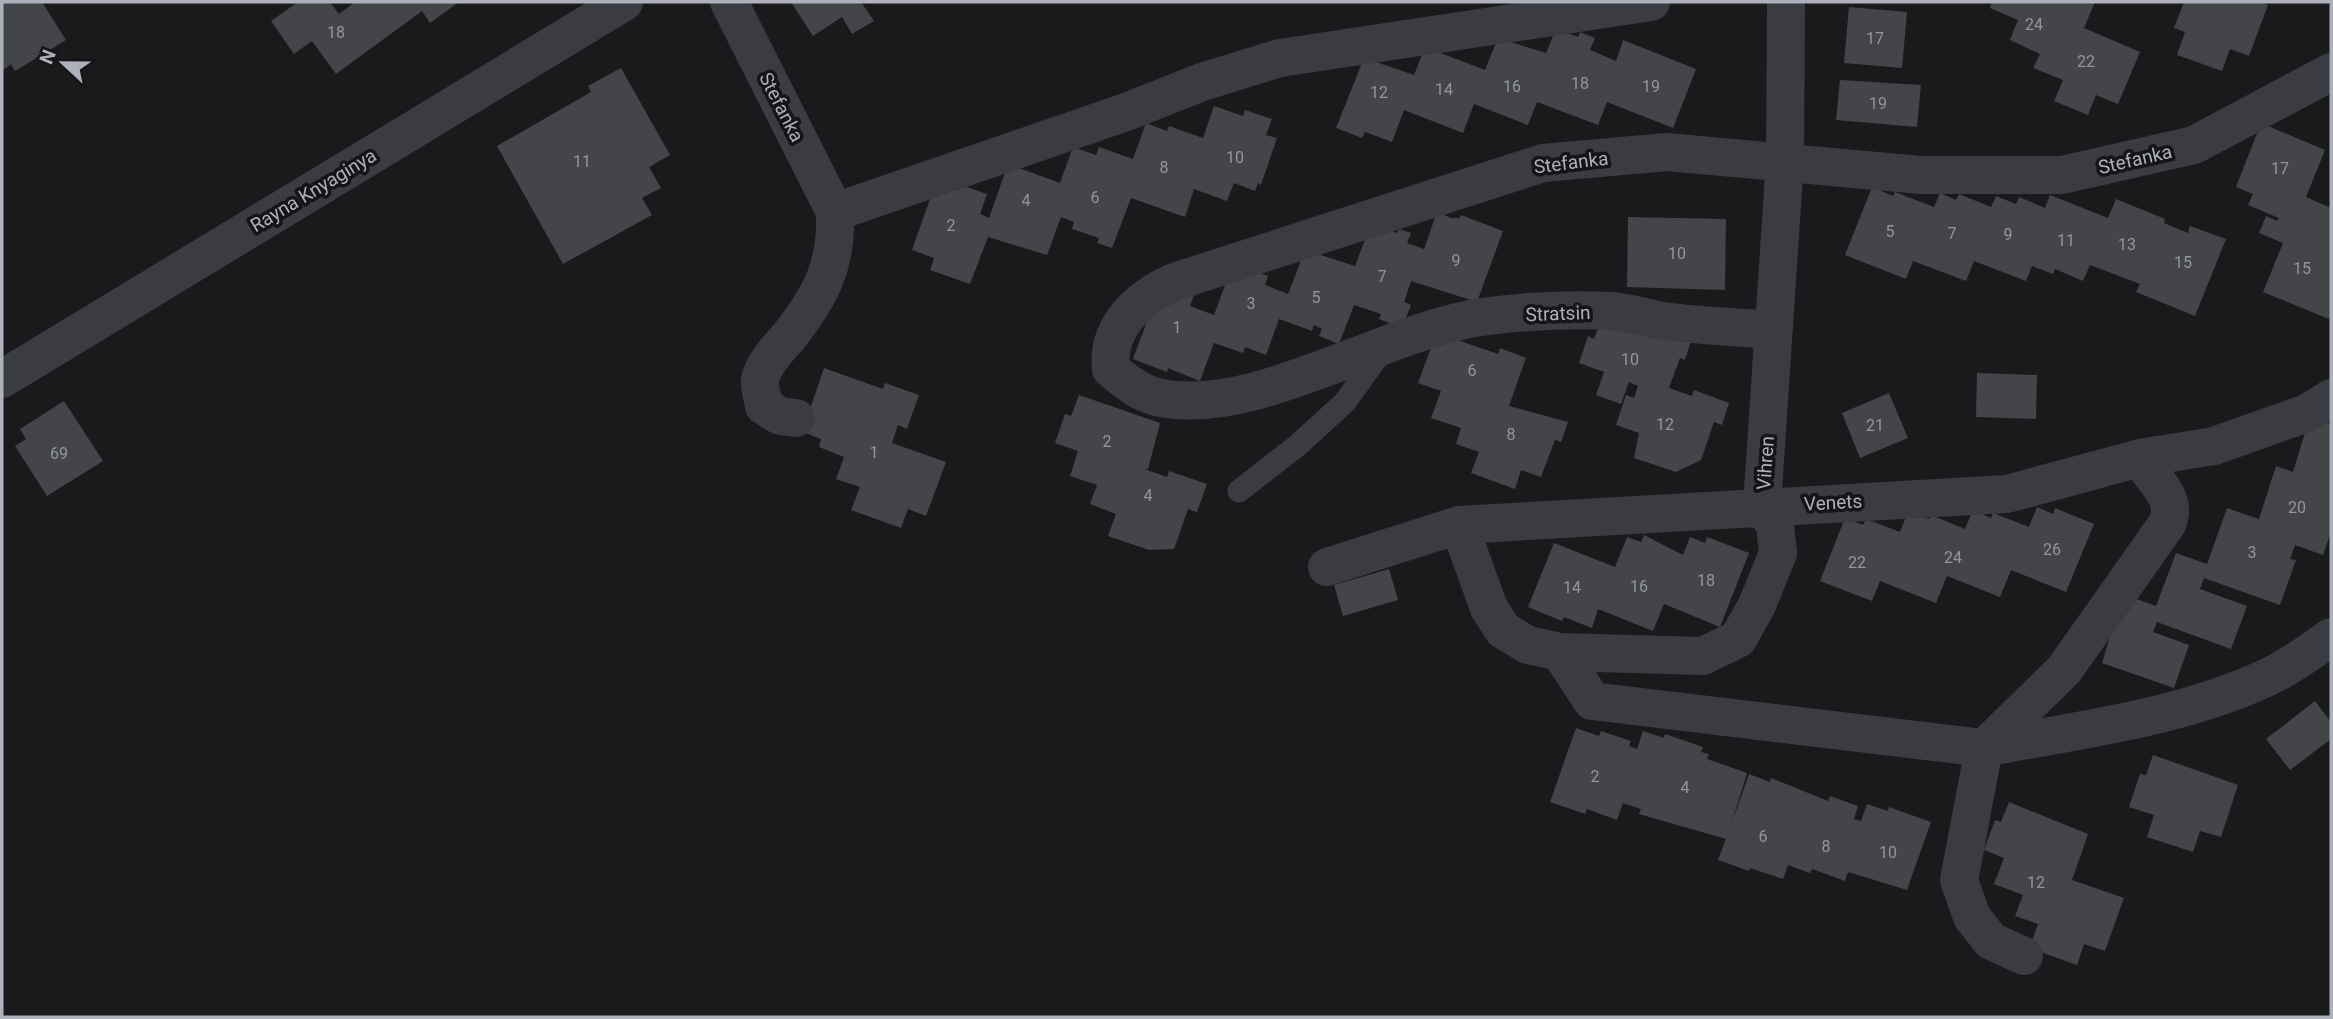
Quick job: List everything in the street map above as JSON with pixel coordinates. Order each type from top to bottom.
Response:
[{"type":"street","name":"Rayna Knyaginya","points":[[2,379],[624,2]]},
{"type":"street","name":"Stefanka","points":[[729,2],[835,212]]},
{"type":"street","points":[[796,418],[780,416],[764,406],[760,380],[770,359],[794,329],[825,280],[836,246],[835,212],[1126,112],[1202,82],[1280,58],[1651,2]]},
{"type":"street","name":"Vihren","points":[[1459,525],[1489,608],[1503,630],[1528,645],[1560,652],[1703,656],[1738,639],[1757,605],[1778,552],[1775,525],[1762,506],[1785,160],[1786,2]]},
{"type":"street","name":"Stefanka","points":[[1347,358],[1286,382],[1233,395],[1190,400],[1160,397],[1131,386],[1111,369],[1109,349],[1119,328],[1133,311],[1155,290],[1164,286],[1543,163],[1667,152],[1785,160],[1921,174],[2062,175],[2194,145],[2331,72]]},
{"type":"street","name":"Stratsin","points":[[1347,358],[1459,321],[1549,312],[1613,312],[1665,321],[1774,330]]},
{"type":"street","name":"Venets","points":[[1327,567],[1459,525],[2007,494],[2140,458],[2214,446],[2307,413],[2331,398]]},
{"type":"street","points":[[2024,956],[1991,941],[1972,917],[1959,880],[1984,748],[2064,670],[2107,613],[2167,524],[2172,513],[2172,503],[2140,458]]},
{"type":"street","points":[[1560,652],[1592,701],[1984,748],[2110,724],[2220,697],[2270,677],[2331,637]]},
{"type":"lane","points":[[1239,491],[1298,445],[1345,402],[1386,344]]},
{"type":"building","points":[[2,2],[42,2],[66,40],[15,71],[11,64],[2,71]]},
{"type":"building","points":[[298,2],[330,2],[339,14],[355,2],[459,2],[430,23],[422,11],[336,74],[312,41],[294,54],[271,21]]},
{"type":"building","points":[[791,2],[861,2],[874,21],[852,34],[842,17],[813,36]]},
{"type":"building","points":[[1992,2],[2095,2],[2084,28],[2140,52],[2118,104],[2096,95],[2088,115],[2054,101],[2063,80],[2033,68],[2040,54],[2010,40],[2018,20],[1990,8]]},
{"type":"building","points":[[2184,2],[2261,2],[2268,5],[2249,56],[2230,49],[2222,71],[2177,55],[2185,32],[2174,28]]},
{"type":"building","points":[[1849,7],[1907,12],[1902,68],[1844,63]]},
{"type":"building","points":[[1556,29],[1578,37],[1580,32],[1595,38],[1590,50],[1616,61],[1623,40],[1696,69],[1673,128],[1607,102],[1598,125],[1537,102],[1528,125],[1474,104],[1463,133],[1404,110],[1392,142],[1365,132],[1362,138],[1336,128],[1364,58],[1414,75],[1425,47],[1485,70],[1498,38],[1546,53]]},
{"type":"building","points":[[621,68],[670,155],[649,167],[661,188],[642,198],[652,215],[563,264],[497,146],[591,92],[588,86]]},
{"type":"building","points":[[1840,80],[1921,85],[1917,127],[1836,120]]},
{"type":"building","points":[[1214,106],[1243,116],[1245,110],[1272,119],[1266,135],[1277,138],[1261,185],[1258,183],[1255,191],[1234,183],[1227,201],[1194,189],[1185,217],[1131,198],[1112,248],[1097,243],[1099,238],[1072,229],[1074,222],[1061,217],[1047,255],[988,237],[970,284],[930,270],[934,258],[912,250],[936,182],[959,190],[961,185],[987,194],[980,214],[989,218],[1008,164],[1060,183],[1073,147],[1096,155],[1099,147],[1133,159],[1146,123],[1167,131],[1169,126],[1203,138]]},
{"type":"building","points":[[2261,123],[2325,150],[2306,197],[2331,208],[2329,319],[2263,292],[2283,243],[2259,233],[2266,216],[2277,221],[2279,218],[2248,205],[2253,194],[2236,187]]},
{"type":"building","points":[[1872,187],[1893,196],[1895,192],[1934,207],[1940,193],[1956,200],[1959,194],[1991,207],[1996,196],[2016,204],[2019,197],[2045,208],[2050,195],[2108,218],[2116,199],[2165,219],[2164,223],[2188,233],[2190,226],[2226,239],[2195,316],[2136,292],[2140,284],[2090,265],[2083,281],[2055,269],[2053,274],[2032,266],[2026,281],[1974,261],[1966,281],[1913,261],[1906,279],[1845,255]]},
{"type":"building","points":[[1437,212],[1451,218],[1460,218],[1461,215],[1503,231],[1477,302],[1411,281],[1404,302],[1411,305],[1402,328],[1379,319],[1381,314],[1354,305],[1339,344],[1319,336],[1322,329],[1314,325],[1312,331],[1279,319],[1266,355],[1245,347],[1243,353],[1214,343],[1200,381],[1168,368],[1167,372],[1133,359],[1159,289],[1194,295],[1190,306],[1214,315],[1231,269],[1255,271],[1268,276],[1265,285],[1288,294],[1305,250],[1355,266],[1371,224],[1397,233],[1399,229],[1411,233],[1407,243],[1424,249]]},
{"type":"building","points":[[1628,217],[1726,219],[1725,290],[1627,287]]},
{"type":"building","points":[[1603,314],[1691,341],[1685,360],[1680,358],[1669,388],[1692,396],[1694,390],[1729,403],[1722,425],[1714,422],[1701,460],[1676,472],[1634,458],[1639,433],[1616,425],[1626,395],[1634,398],[1638,386],[1629,382],[1621,404],[1596,395],[1604,372],[1579,363],[1588,336],[1594,339]]},
{"type":"building","points":[[1443,335],[1498,354],[1500,348],[1526,358],[1509,406],[1568,422],[1561,442],[1555,440],[1541,477],[1521,470],[1515,489],[1471,473],[1479,452],[1456,444],[1461,428],[1431,418],[1441,391],[1418,383],[1432,345]]},
{"type":"building","points":[[824,368],[883,389],[885,383],[919,395],[907,429],[898,425],[892,443],[946,462],[926,516],[908,509],[901,528],[851,510],[860,487],[836,479],[844,457],[819,447],[821,439],[806,433],[809,412]]},
{"type":"building","points":[[1977,373],[2037,375],[2036,419],[1976,417]]},
{"type":"building","points":[[1889,393],[1908,438],[1860,458],[1842,413]]},
{"type":"building","points":[[1079,395],[1160,423],[1148,469],[1144,469],[1167,477],[1169,471],[1207,484],[1197,512],[1188,509],[1174,549],[1149,550],[1108,536],[1116,514],[1090,504],[1097,485],[1070,476],[1078,451],[1055,443],[1065,414],[1071,416]]},
{"type":"building","points":[[64,401],[103,461],[47,496],[15,446],[26,439],[20,429]]},
{"type":"building","points":[[2310,416],[2331,424],[2331,532],[2323,555],[2295,545],[2290,559],[2296,560],[2280,605],[2204,578],[2200,589],[2247,606],[2231,649],[2157,622],[2153,632],[2189,645],[2174,688],[2102,663],[2123,594],[2156,606],[2176,553],[2207,564],[2227,508],[2259,519],[2276,466],[2293,472]]},
{"type":"building","points":[[2037,507],[2053,514],[2055,508],[2094,524],[2066,592],[2011,570],[2000,597],[1947,576],[1936,603],[1880,581],[1872,601],[1820,581],[1845,518],[1863,525],[1866,519],[1900,532],[1908,511],[1929,519],[1931,515],[1965,529],[1973,510],[1991,518],[1993,513],[2029,527]]},
{"type":"building","points":[[1644,535],[1683,555],[1690,537],[1705,543],[1707,537],[1749,553],[1720,627],[1664,604],[1653,631],[1598,609],[1592,628],[1564,617],[1562,621],[1528,607],[1554,543],[1615,567],[1627,537],[1641,542]]},
{"type":"building","points":[[1389,569],[1398,600],[1343,616],[1334,585]]},
{"type":"building","points":[[2315,701],[2331,722],[2331,739],[2290,770],[2266,739]]},
{"type":"building","points":[[1576,728],[1599,736],[1601,731],[1631,741],[1629,746],[1637,749],[1643,731],[1664,738],[1665,734],[1703,747],[1701,752],[1709,754],[1707,759],[1747,773],[1731,825],[1749,774],[1770,782],[1771,778],[1828,801],[1830,796],[1858,806],[1854,819],[1861,821],[1867,804],[1888,811],[1889,807],[1931,822],[1907,890],[1848,872],[1845,881],[1812,869],[1810,873],[1788,865],[1783,879],[1750,868],[1749,871],[1718,860],[1726,839],[1639,814],[1641,809],[1623,803],[1617,820],[1587,809],[1585,814],[1550,802]]},
{"type":"building","points":[[2153,755],[2238,785],[2221,837],[2200,831],[2193,852],[2147,837],[2154,815],[2129,807],[2140,774],[2146,775]]},
{"type":"building","points":[[2009,802],[2088,834],[2072,880],[2124,898],[2105,951],[2084,944],[2077,965],[2029,948],[2038,924],[2015,916],[2023,895],[1994,884],[2004,858],[1984,850],[1995,820],[2001,822]]}]
